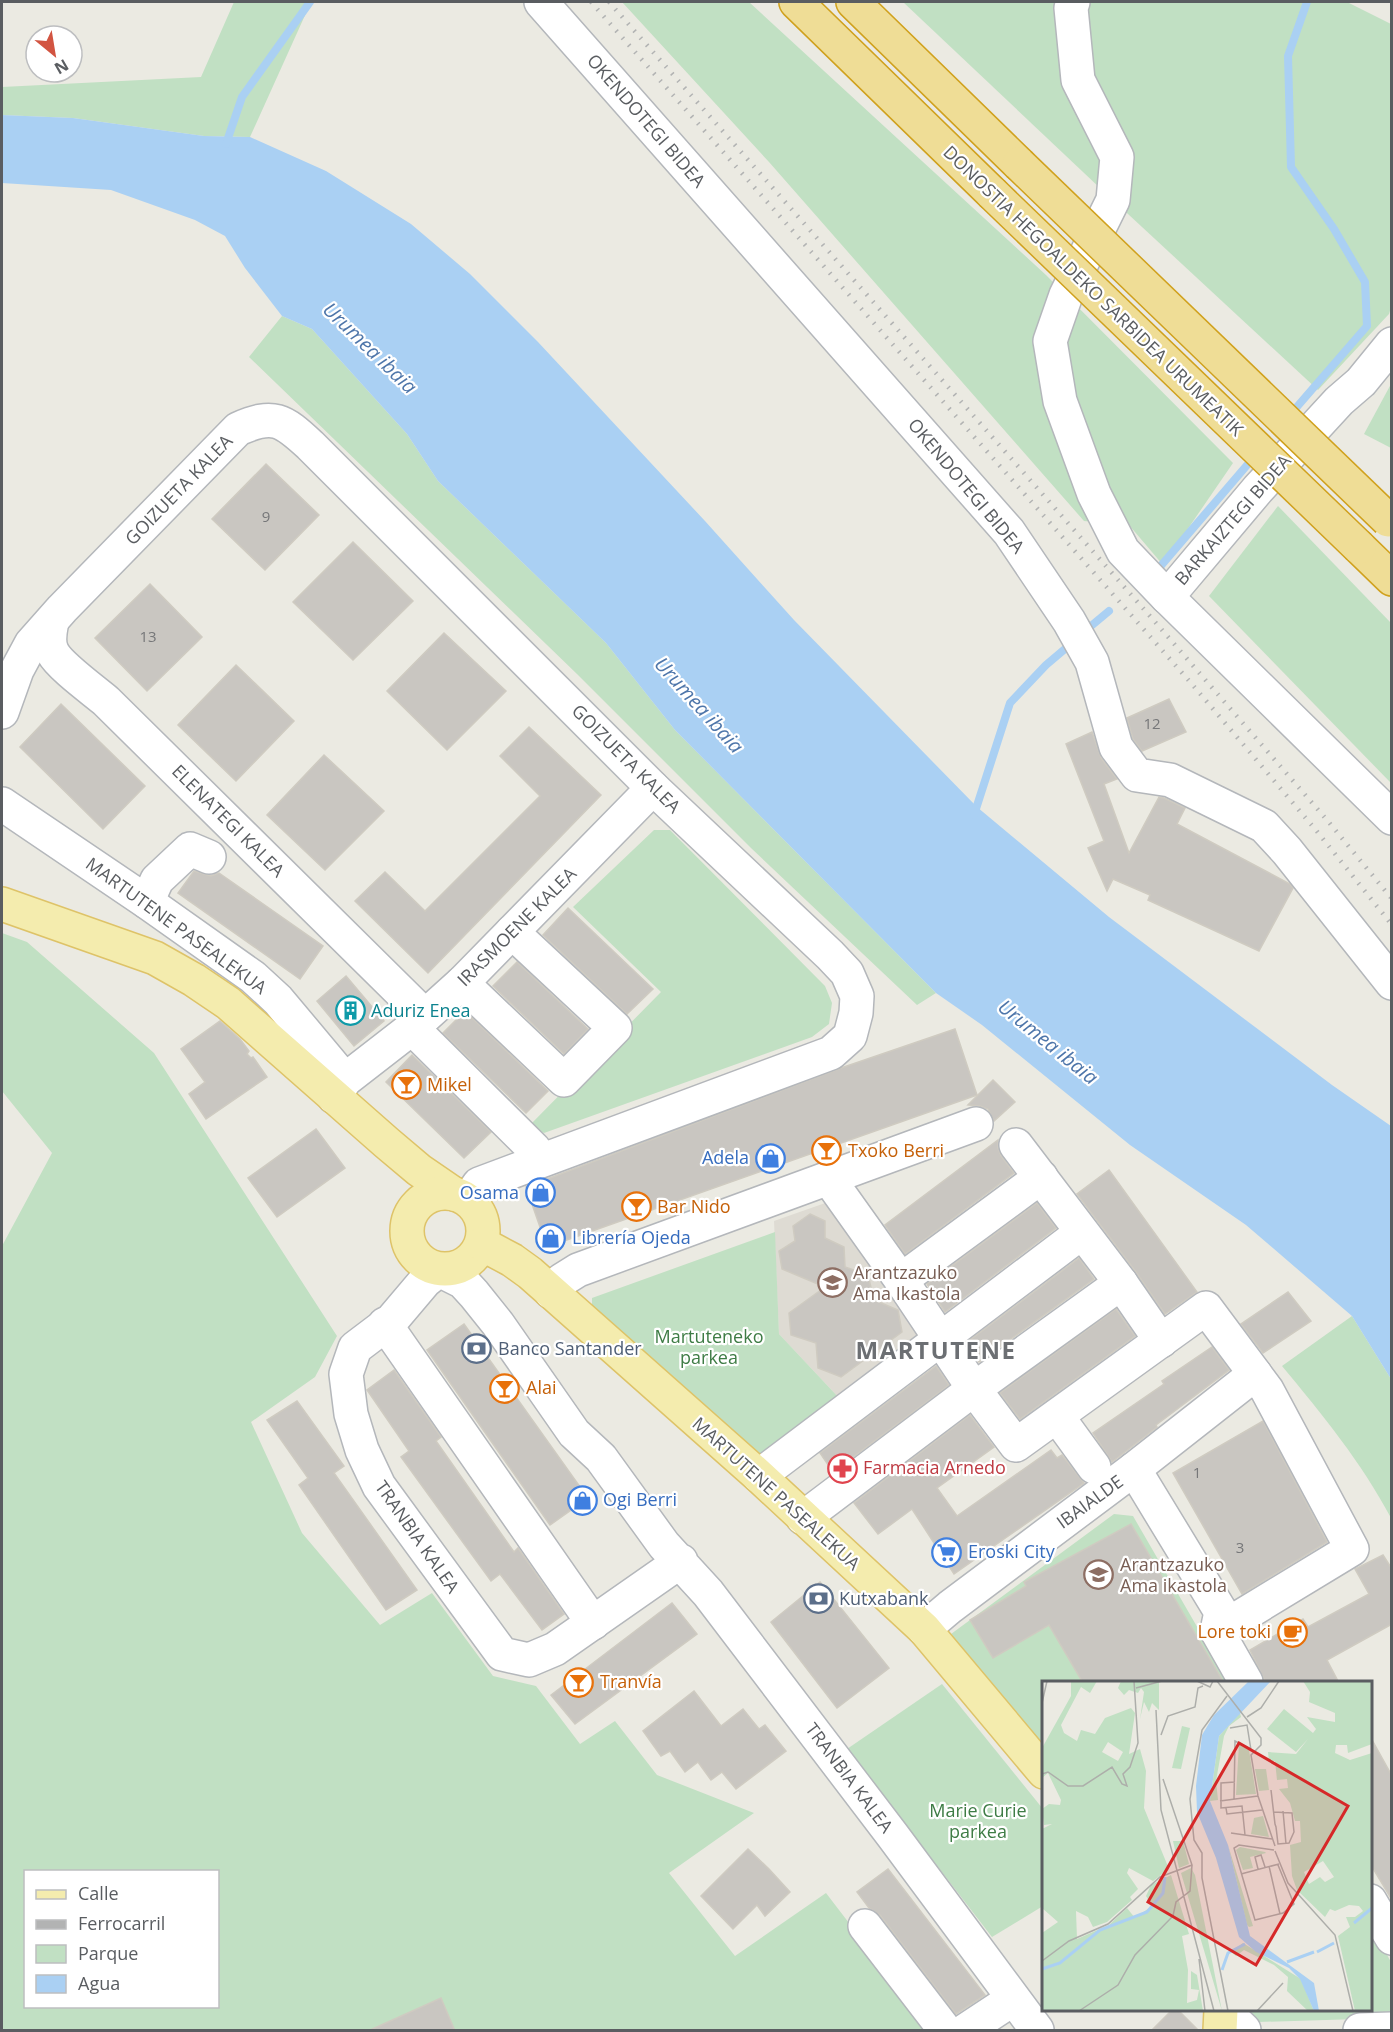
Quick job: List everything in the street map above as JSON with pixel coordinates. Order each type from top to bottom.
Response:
[{"type":"highway","name":"DONOSTIA HEGOALDEKO SARBIDEA URUMEATIK","points":[[796,2],[1392,579]]},
{"type":"highway","points":[[853,2],[1390,522]]},
{"type":"main road","points":[[2,904],[155,958],[228,1003],[339,1089]]},
{"type":"main road","name":"MARTUTENE PASEALEKUA","points":[[339,1089],[396,1153],[408,1175],[414,1209],[408,1221],[406,1234],[410,1246],[417,1257],[427,1265],[439,1270]]},
{"type":"main road","name":"MARTUTENE PASEALEKUA","points":[[387,1143],[419,1170],[461,1197],[479,1212],[484,1228],[482,1244],[512,1260],[551,1292],[759,1476],[924,1629],[1042,1770]]},
{"type":"main road","points":[[414,1209],[431,1195],[442,1193],[461,1197]]},
{"type":"main road","points":[[439,1270],[461,1267],[470,1261],[482,1244]]},
{"type":"main road","points":[[1220,2031],[1222,2011]]},
{"type":"street","name":"OKENDOTEGI BIDEA","points":[[541,2],[1009,532],[1068,621],[1092,662],[1116,747],[1137,775],[1170,780],[1264,826],[1287,850],[1392,983]]},
{"type":"street","points":[[1073,2],[1071,8],[1078,80],[1117,157],[1113,201],[1066,295],[1050,341],[1060,401],[1094,494],[1123,551],[1167,597]]},
{"type":"street","name":"BARKAIZTEGI BIDEA","points":[[1392,344],[1361,382],[1339,401],[1258,489],[1167,597],[1392,818]]},
{"type":"street","name":"GOIZUETA KALEA","points":[[2,712],[17,670],[31,644],[52,621],[238,429],[257,421],[274,420],[290,427],[310,445],[653,788],[830,955],[847,974],[857,996],[856,1013],[850,1036],[831,1053],[541,1159],[479,1184],[461,1197]]},
{"type":"street","name":"ELENATEGI KALEA","points":[[52,621],[49,640],[53,654],[106,701],[419,1022]]},
{"type":"street","name":"IRASMOENE KALEA","points":[[339,1089],[462,983],[653,788]]},
{"type":"street","name":"MARTUTENE PASEALEKUA","points":[[2,804],[254,977],[278,1000],[339,1089]]},
{"type":"street","points":[[147,902],[157,880],[190,849],[209,857]]},
{"type":"street","points":[[462,983],[564,1080],[615,1028],[512,932]]},
{"type":"street","points":[[419,1022],[541,1159]]},
{"type":"street","points":[[551,1292],[562,1280],[578,1270],[976,1124]]},
{"type":"street","points":[[1016,1145],[1161,1341]]},
{"type":"street","points":[[901,1280],[1041,1177]]},
{"type":"street","points":[[829,1179],[901,1280],[974,1389],[1016,1445],[1206,1308],[1267,1390],[1352,1549],[1216,1631]]},
{"type":"street","points":[[759,1476],[1081,1233]]},
{"type":"street","name":"TRANBIA KALEA","points":[[681,1562],[555,1648],[529,1660],[502,1654],[379,1486],[362,1450],[351,1414],[346,1374],[355,1348],[392,1320],[425,1281],[439,1270],[463,1282],[574,1433],[601,1458],[664,1545],[681,1562],[708,1593],[1037,2031]]},
{"type":"street","points":[[803,1518],[1120,1283]]},
{"type":"street","points":[[385,1324],[593,1623]]},
{"type":"street","name":"IBAIALDE","points":[[924,1629],[1255,1374]]},
{"type":"street","points":[[1057,1416],[1094,1467]]},
{"type":"street","points":[[1134,1469],[1221,1612],[1216,1631],[1245,1681]]},
{"type":"street","points":[[1372,1903],[1392,1938]]},
{"type":"street","points":[[865,1926],[945,2031]]},
{"type":"street","points":[[966,2031],[1013,1999]]},
{"type":"street","points":[[1223,2011],[1244,2031]]},
{"type":"street","points":[[1360,2031],[1392,2029]]},
{"type":"shaded area","name":"Arantzazuko Ama Ikastola","points":[[831,1201],[924,1336],[840,1399],[779,1334],[774,1221]]},
{"type":"green space","points":[[234,2],[311,2],[250,137],[204,136],[73,118],[2,115],[2,87],[201,77]]},
{"type":"green space","points":[[622,2],[749,2],[1046,275],[1233,463],[1163,565],[1129,525],[1084,521],[769,162]]},
{"type":"green space","points":[[903,2],[1347,2],[1391,24],[1392,304],[1389,314],[1318,390]]},
{"type":"green space","points":[[282,316],[312,329],[407,434],[438,481],[606,643],[675,730],[936,993],[917,1005],[751,848],[577,674],[249,357]]},
{"type":"green space","points":[[1391,384],[1391,448],[1364,434]]},
{"type":"green space","points":[[1278,506],[1391,623],[1392,781],[1390,782],[1209,596]]},
{"type":"green space","points":[[654,830],[670,830],[825,986],[832,1003],[829,1024],[812,1037],[544,1133],[530,1125],[661,992],[573,907]]},
{"type":"green space","points":[[2,933],[27,942],[154,1053],[337,1336],[315,1377],[251,1422],[302,1533],[380,1625],[432,1593],[493,1676],[536,1686],[580,1744],[615,1721],[657,1775],[754,1813],[669,1873],[735,1956],[826,1893],[931,2030],[2,2030],[2,1246],[52,1153],[2,1091]]},
{"type":"green space","name":"Martuteneko parkea","points":[[775,1232],[779,1334],[840,1399],[761,1460],[592,1310],[592,1298]]},
{"type":"green space","points":[[1352,1316],[1391,1379],[1391,1518],[1354,1458],[1282,1366]]},
{"type":"green space","name":"Arantzazuko Ama ikastola","points":[[1114,1514],[1133,1516],[1228,1681],[1042,1681],[1042,1750],[951,1634]]},
{"type":"green space","name":"Marie Curie parkea","points":[[942,1684],[1042,1808],[1042,1907],[992,1937],[847,1749]]},
{"type":"green space","points":[[1372,1928],[1391,1962],[1390,2018],[1258,2022],[1249,2011],[1372,2011]]},
{"type":"water","name":"Urumea ibaia","points":[[2,115],[73,118],[204,136],[250,137],[326,171],[411,224],[470,274],[538,342],[794,620],[977,807],[1109,917],[1332,1085],[1391,1126],[1391,1379],[1352,1316],[1246,1225],[1130,1145],[982,1025],[936,993],[675,730],[606,643],[438,481],[407,434],[312,329],[282,316],[245,268],[225,236],[195,220],[111,190],[2,183]]},
{"type":"building","points":[[266,464],[319,515],[265,570],[212,519]]},
{"type":"building","points":[[353,542],[413,601],[353,660],[293,602]]},
{"type":"building","points":[[150,584],[202,637],[147,691],[95,638]]},
{"type":"building","points":[[444,633],[506,691],[447,750],[387,691]]},
{"type":"building","points":[[236,665],[294,721],[236,781],[178,725]]},
{"type":"building","points":[[1169,699],[1186,732],[1142,751],[1133,739],[1127,718]]},
{"type":"building","points":[[61,704],[145,786],[103,829],[20,747]]},
{"type":"building","points":[[529,727],[601,795],[428,973],[355,901],[385,872],[425,911],[540,796],[500,756]]},
{"type":"building","points":[[1092,732],[1101,758],[1117,779],[1104,784],[1129,853],[1159,797],[1185,808],[1177,824],[1290,884],[1293,888],[1259,951],[1148,900],[1150,895],[1113,879],[1107,891],[1088,848],[1104,841],[1066,744]]},
{"type":"building","points":[[324,755],[384,811],[325,870],[267,815]]},
{"type":"building","points":[[194,871],[211,876],[219,873],[323,946],[300,979],[178,893]]},
{"type":"building","points":[[568,908],[653,989],[627,1014],[543,935]]},
{"type":"building","points":[[517,962],[588,1029],[564,1054],[493,986]]},
{"type":"building","name":"Aduriz Enea","points":[[346,976],[384,1021],[354,1046],[317,1001]]},
{"type":"building","points":[[465,1011],[548,1091],[526,1113],[443,1033]]},
{"type":"building","points":[[220,1021],[240,1039],[249,1051],[247,1054],[253,1057],[267,1077],[206,1119],[189,1094],[205,1082],[181,1049]]},
{"type":"building","points":[[955,1029],[977,1095],[547,1247],[526,1187],[841,1068]]},
{"type":"building","points":[[412,1055],[491,1132],[464,1158],[386,1082]]},
{"type":"building","points":[[993,1080],[1015,1102],[994,1121],[988,1109],[968,1105]]},
{"type":"building","points":[[316,1129],[345,1168],[277,1217],[248,1178]]},
{"type":"building","points":[[998,1140],[1001,1156],[1014,1173],[905,1254],[885,1225]]},
{"type":"building","points":[[1109,1170],[1197,1292],[1165,1314],[1077,1194]]},
{"type":"building","points":[[1037,1203],[1056,1228],[945,1312],[927,1284]]},
{"type":"building","points":[[810,1214],[825,1221],[825,1238],[844,1247],[845,1267],[868,1275],[874,1300],[898,1310],[902,1332],[841,1377],[818,1368],[816,1343],[791,1335],[789,1313],[825,1287],[782,1269],[779,1251],[795,1241],[793,1226]]},
{"type":"building","points":[[1079,1258],[1094,1279],[979,1362],[966,1343]]},
{"type":"building","points":[[1288,1292],[1311,1321],[1263,1353],[1241,1324]]},
{"type":"building","points":[[1116,1309],[1135,1336],[1020,1419],[1000,1393]]},
{"type":"building","points":[[464,1324],[588,1498],[550,1525],[427,1350]]},
{"type":"building","points":[[1212,1347],[1229,1370],[1156,1425],[1157,1427],[1112,1462],[1093,1433],[1164,1384],[1162,1381]]},
{"type":"building","points":[[936,1366],[949,1385],[833,1472],[820,1453]]},
{"type":"building","points":[[394,1370],[441,1437],[436,1441],[514,1552],[518,1548],[564,1614],[542,1630],[500,1574],[491,1581],[401,1457],[409,1451],[367,1390]]},
{"type":"building","points":[[297,1401],[344,1466],[334,1473],[417,1590],[386,1610],[299,1485],[308,1478],[267,1420]]},
{"type":"building","points":[[970,1415],[994,1447],[937,1488],[957,1516],[1051,1450],[1057,1458],[1062,1455],[1084,1483],[954,1574],[912,1509],[878,1534],[854,1503]]},
{"type":"building","points":[[1263,1421],[1327,1542],[1242,1594],[1173,1473]]},
{"type":"building","name":"Arantzazuko Ama ikastola","points":[[1131,1524],[1223,1681],[1082,1681],[1049,1625],[993,1658],[970,1620],[1026,1586],[1024,1582]]},
{"type":"building","points":[[1383,1555],[1392,1569],[1392,1624],[1327,1660],[1338,1681],[1265,1681],[1250,1650],[1303,1619],[1308,1627],[1369,1594],[1355,1569]]},
{"type":"building","points":[[820,1582],[889,1668],[837,1708],[771,1622]]},
{"type":"building","points":[[672,1603],[697,1634],[575,1724],[551,1695]]},
{"type":"building","points":[[694,1691],[721,1726],[743,1709],[759,1729],[765,1725],[786,1751],[736,1789],[722,1772],[711,1780],[698,1762],[685,1772],[670,1751],[661,1756],[643,1731]]},
{"type":"building","points":[[1372,1740],[1392,1776],[1392,1900],[1372,1867]]},
{"type":"building","points":[[748,1849],[790,1892],[765,1916],[757,1905],[733,1929],[701,1896]]},
{"type":"building","points":[[888,1869],[985,1995],[956,2014],[880,1915],[869,1908],[857,1892]]},
{"type":"building","points":[[441,1998],[455,2031],[368,2031]]},
{"type":"building","points":[[1171,2011],[1179,2011],[1199,2031],[1151,2031]]},
{"type":"waterway","points":[[226,144],[242,97],[310,2]]},
{"type":"waterway","points":[[1289,416],[1367,326],[1365,282],[1334,229],[1291,167],[1288,56],[1307,2]]},
{"type":"waterway","points":[[1159,568],[1254,457]]},
{"type":"waterway","points":[[1085,631],[1109,611]]},
{"type":"waterway","points":[[974,815],[1010,703],[1046,665],[1072,643]]},
{"type":"railway","points":[[591,2],[1191,683],[1315,829],[1392,925]]},
{"type":"railway","points":[[609,2],[1149,615],[1327,820],[1392,899]]},
{"type":"place","name":"Aduriz Enea","points":[[350,1011]]},
{"type":"place","name":"Mikel","points":[[406,1085]]},
{"type":"place","name":"Txoko Berri","points":[[827,1151]]},
{"type":"place","name":"Adela","points":[[770,1158]]},
{"type":"place","name":"Osama","points":[[540,1193]]},
{"type":"place","name":"Bar Nido","points":[[636,1207]]},
{"type":"place","name":"Librería Ojeda","points":[[551,1238]]},
{"type":"place","name":"Arantzazuko Ama Ikastola","points":[[832,1283]]},
{"type":"place","name":"Banco Santander","points":[[477,1349]]},
{"type":"place","name":"Alai","points":[[505,1388]]},
{"type":"place","name":"Farmacia Arnedo","points":[[842,1468]]},
{"type":"place","name":"Ogi Berri","points":[[582,1500]]},
{"type":"place","name":"Eroski City","points":[[947,1552]]},
{"type":"place","name":"Arantzazuko Ama ikastola","points":[[1099,1575]]},
{"type":"place","name":"Kutxabank","points":[[818,1599]]},
{"type":"place","name":"Lore toki","points":[[1292,1632]]},
{"type":"place","name":"Tranvía","points":[[579,1682]]},
{"type":"district","name":"MARTUTENE","points":[[936,1351]]}]
